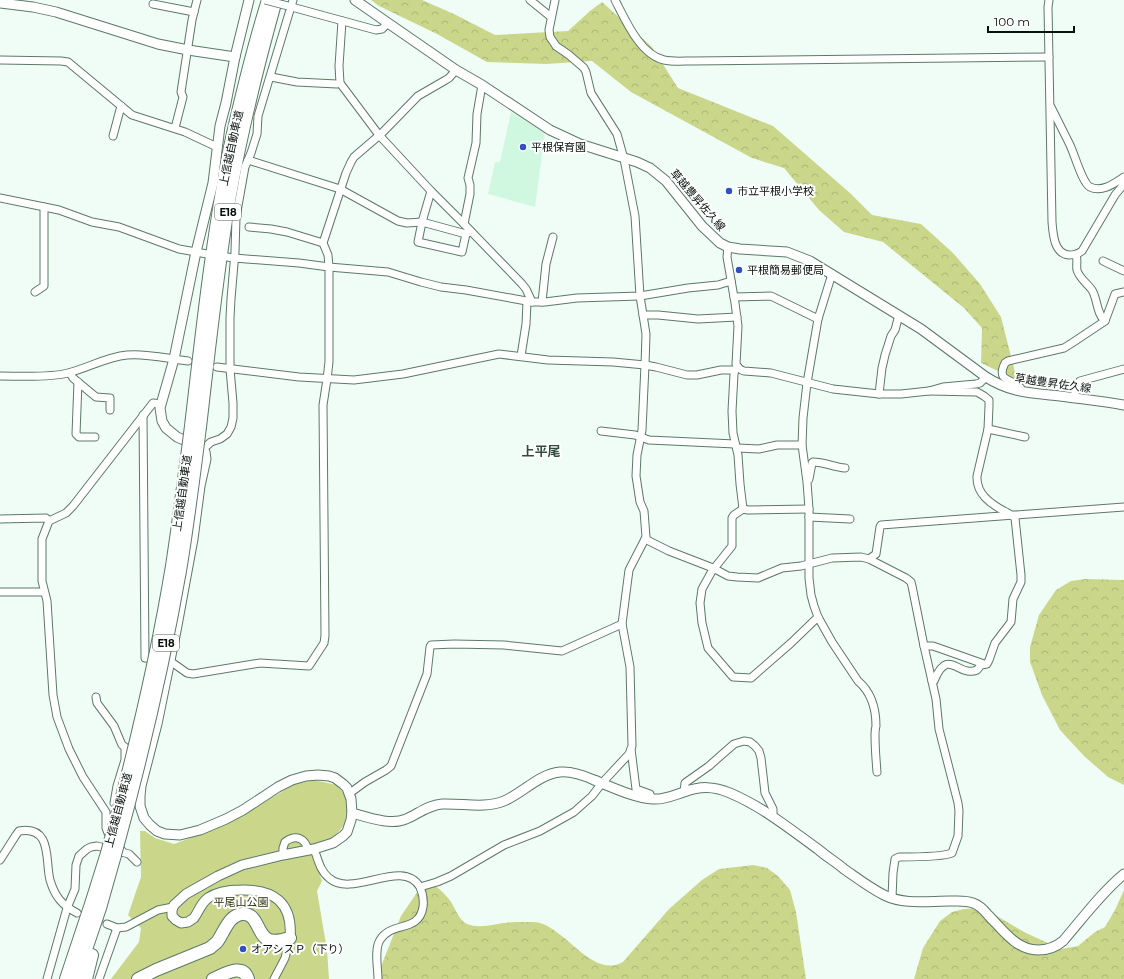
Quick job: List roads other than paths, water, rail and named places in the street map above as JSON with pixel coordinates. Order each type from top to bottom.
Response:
[{"type":"highway","name":"上信越自動車道","points":[[76,979],[100,908],[136,779],[167,640],[186,534],[206,298],[230,147],[266,0]]},
{"type":"highway","name":"上信越自動車道","points":[[195,426],[230,196],[249,103],[276,0]]},
{"type":"highway","name":"上信越自動車道","points":[[66,979],[91,904],[115,853]]},
{"type":"highway","points":[[86,979],[101,921],[115,853]]},
{"type":"highway","points":[[60,979],[91,904]]},
{"type":"highway","points":[[138,979],[158,974],[210,948],[217,942],[232,919],[235,916],[242,914],[251,916],[266,939],[272,940],[290,938]]},
{"type":"highway","points":[[212,979],[236,970],[243,971],[248,979]]},
{"type":"street","points":[[175,128],[183,97],[182,92],[192,20],[197,0]]},
{"type":"street","points":[[249,0],[220,126],[213,183],[196,252],[174,359],[161,404],[160,412],[162,421],[169,432],[203,449],[206,456],[206,462],[200,486],[193,540],[170,661],[157,724],[140,791],[140,806],[142,814],[153,828],[161,833],[180,835],[196,831],[230,817],[286,783],[306,776],[318,775],[335,778],[343,784],[350,793],[352,814],[350,826],[343,836],[333,843],[242,865],[227,871],[186,894],[173,907],[172,913],[174,918],[178,922],[185,923],[194,918],[206,900],[219,892],[251,890],[264,892],[275,897],[280,901],[286,910],[290,921],[290,938],[285,958],[274,979]]},
{"type":"street","points":[[266,0],[291,4],[342,21],[378,30],[382,29],[388,23]]},
{"type":"street","name":"草越豊昇佐久線","points":[[355,0],[456,70],[482,85],[550,130],[580,144],[643,165],[658,174],[666,181],[709,234],[720,243],[728,247],[740,249],[780,251],[793,254],[810,261],[921,329],[986,377],[1006,388],[1023,392],[1124,405]]},
{"type":"street","points":[[530,0],[551,17]]},
{"type":"street","points":[[555,0],[549,30],[550,37],[556,46],[584,68],[591,93],[617,134],[624,159],[634,216],[640,296],[646,334],[641,437],[637,455],[636,476],[640,502],[644,511],[645,539],[629,570],[622,624],[630,667],[631,749],[636,789],[650,794],[651,799]]},
{"type":"street","points":[[615,0],[640,44],[662,60],[861,60],[1049,57]]},
{"type":"street","points":[[1049,0],[1052,222],[1056,245],[1063,253],[1076,255],[1084,249],[1115,195],[1124,184]]},
{"type":"street","points":[[0,3],[51,11],[146,41],[188,50],[235,57]]},
{"type":"street","points":[[154,4],[194,12]]},
{"type":"street","points":[[203,449],[211,442],[220,439],[227,434],[231,427],[233,418],[230,369],[230,257],[235,252],[236,217],[245,167],[257,134],[258,116],[271,77],[291,4]]},
{"type":"street","points":[[342,21],[338,66],[340,83],[379,135],[464,224],[468,232],[526,289],[530,302],[521,356]]},
{"type":"street","points":[[0,60],[68,62],[128,112],[137,117],[175,128],[217,147]]},
{"type":"street","points":[[143,415],[145,658],[170,661],[188,673],[193,674],[260,663],[309,666],[324,643],[325,636],[323,405],[328,379],[329,362],[329,267],[328,255],[323,243],[340,189],[351,162],[418,96],[449,78],[456,70]]},
{"type":"street","points":[[271,77],[297,82],[340,83]]},
{"type":"street","points":[[464,224],[470,194],[468,178],[476,143],[477,114],[482,85]]},
{"type":"street","points":[[1050,105],[1070,144],[1085,181],[1089,186],[1104,188],[1124,176]]},
{"type":"street","points":[[113,136],[121,106]]},
{"type":"street","points":[[248,160],[340,189],[394,219],[407,223],[422,222],[468,232]]},
{"type":"street","points":[[431,191],[418,242],[462,252],[468,232]]},
{"type":"street","points":[[0,198],[59,210],[92,222],[119,227],[179,249],[207,254]]},
{"type":"street","points":[[35,292],[44,286],[44,207]]},
{"type":"street","points":[[249,227],[287,232],[323,243]]},
{"type":"street","points":[[542,302],[546,264],[553,237]]},
{"type":"street","points":[[728,247],[727,257],[738,326],[732,423],[738,455],[743,509]]},
{"type":"street","points":[[1076,255],[1078,258],[1077,271],[1092,290],[1100,316],[1105,321]]},
{"type":"street","points":[[230,257],[388,272],[441,287],[530,302],[577,298],[640,296],[688,288],[718,286],[731,281]]},
{"type":"street","points":[[1103,262],[1124,271]]},
{"type":"street","points":[[832,274],[818,319],[807,383],[803,418],[802,445],[809,509],[809,578],[811,595],[818,617],[832,642],[858,681],[868,691],[871,699],[876,725],[877,772]]},
{"type":"street","points":[[1023,392],[1019,385],[1002,376],[1005,363],[1064,348],[1105,321],[1115,294],[1124,292]]},
{"type":"street","points":[[734,297],[771,296],[818,319]]},
{"type":"street","points":[[643,315],[698,319],[737,317]]},
{"type":"street","points":[[879,394],[885,355],[899,315]]},
{"type":"street","points":[[217,367],[298,377],[354,380],[403,374],[499,354],[548,360],[613,362],[645,365],[687,375],[697,375],[721,370],[736,369],[771,373],[838,390],[879,394],[901,394],[929,391],[977,392],[988,400],[990,406],[988,429],[977,476],[978,487],[988,501],[1013,515],[1016,520],[1021,582],[1013,599],[1011,622],[996,643],[987,664],[981,665],[977,670],[971,672],[952,665],[946,665],[940,668],[934,681],[932,681]]},
{"type":"street","points":[[0,376],[52,376],[70,373],[110,358],[126,355],[144,355],[188,362]]},
{"type":"street","points":[[1074,398],[1076,385],[1080,381],[1124,369]]},
{"type":"street","points":[[70,373],[71,376],[96,397],[110,398],[110,410]]},
{"type":"street","points":[[929,391],[938,388],[978,384],[986,377]]},
{"type":"street","points":[[78,382],[76,434],[79,436],[95,437]]},
{"type":"street","points":[[115,853],[107,831],[106,812],[77,766],[57,717],[53,695],[47,601],[42,580],[41,547],[44,534],[50,521],[66,513],[73,506],[153,403],[161,404]]},
{"type":"street","points":[[988,429],[1025,437]]},
{"type":"street","points":[[601,431],[635,435],[649,440],[759,449],[777,445],[802,445]]},
{"type":"street","points":[[807,482],[813,462],[822,462],[837,467],[846,468]]},
{"type":"street","points":[[869,559],[876,554],[881,525],[1124,507]]},
{"type":"street","points":[[809,509],[743,509],[734,515],[732,518],[732,546],[714,568],[702,589],[700,603],[702,623],[708,648],[733,677],[751,678],[818,617]]},
{"type":"street","points":[[809,517],[850,519]]},
{"type":"street","points":[[0,518],[46,518],[50,521]]},
{"type":"street","points":[[645,539],[714,568],[728,576],[758,578],[782,568],[809,565],[832,558],[861,557],[869,559],[911,582],[936,699],[939,729],[958,803],[958,836],[952,853],[899,857],[895,859],[892,898]]},
{"type":"street","points":[[0,592],[44,592]]},
{"type":"street","points":[[350,793],[391,766],[427,674],[431,645],[504,645],[562,651],[622,624]]},
{"type":"street","points":[[924,646],[933,646],[984,664]]},
{"type":"street","points":[[96,697],[98,703],[114,726],[121,743],[125,747],[125,760],[107,831]]},
{"type":"street","points":[[684,792],[685,783],[709,766],[734,744],[744,741],[750,742],[759,751],[765,794],[773,809],[773,816]]},
{"type":"street","points":[[420,887],[451,876],[504,845],[540,830],[574,812],[592,796],[624,760],[631,749]]},
{"type":"street","points":[[352,814],[394,822],[406,819],[436,805],[492,805],[512,797],[547,775],[558,772],[576,773],[636,796],[651,799],[665,798],[704,787],[714,787],[733,794],[773,816],[861,880],[885,895],[892,898],[914,902],[973,902],[986,912],[1010,938],[1018,944],[1025,948],[1040,950],[1053,947],[1063,941],[1114,882],[1124,874]]},
{"type":"street","points":[[0,860],[16,834],[20,831],[29,830],[37,833],[41,837],[46,847],[50,879],[53,888],[58,898],[67,908],[76,913]]},
{"type":"street","points":[[283,855],[283,848],[286,842],[293,838],[298,838],[303,840],[306,846],[311,849],[323,871],[330,879],[338,883],[352,884],[394,876],[406,876],[420,887],[424,900],[422,912],[417,920],[410,925],[393,929],[380,940],[377,948],[378,979]]},
{"type":"street","points":[[47,979],[67,908],[75,889],[76,865],[79,856],[87,849],[94,846],[115,853],[129,854],[137,862]]},
{"type":"street","points":[[107,924],[117,928],[126,927],[158,910],[173,907]]},
{"type":"street","points":[[99,979],[117,928]]},
{"type":"tunnel","points":[[77,913],[107,924]]},
{"type":"place","name":"平根保育園","points":[[523,147]]},
{"type":"place","name":"市立平根小学校","points":[[729,191]]},
{"type":"place","name":"平根簡易郵便局","points":[[739,270]]},
{"type":"place","name":"オアシスＰ（下り）","points":[[243,949]]},
{"type":"district","name":"上平尾","points":[[541,451]]},
{"type":"park label","name":"平尾山公園","points":[[241,902]]}]
